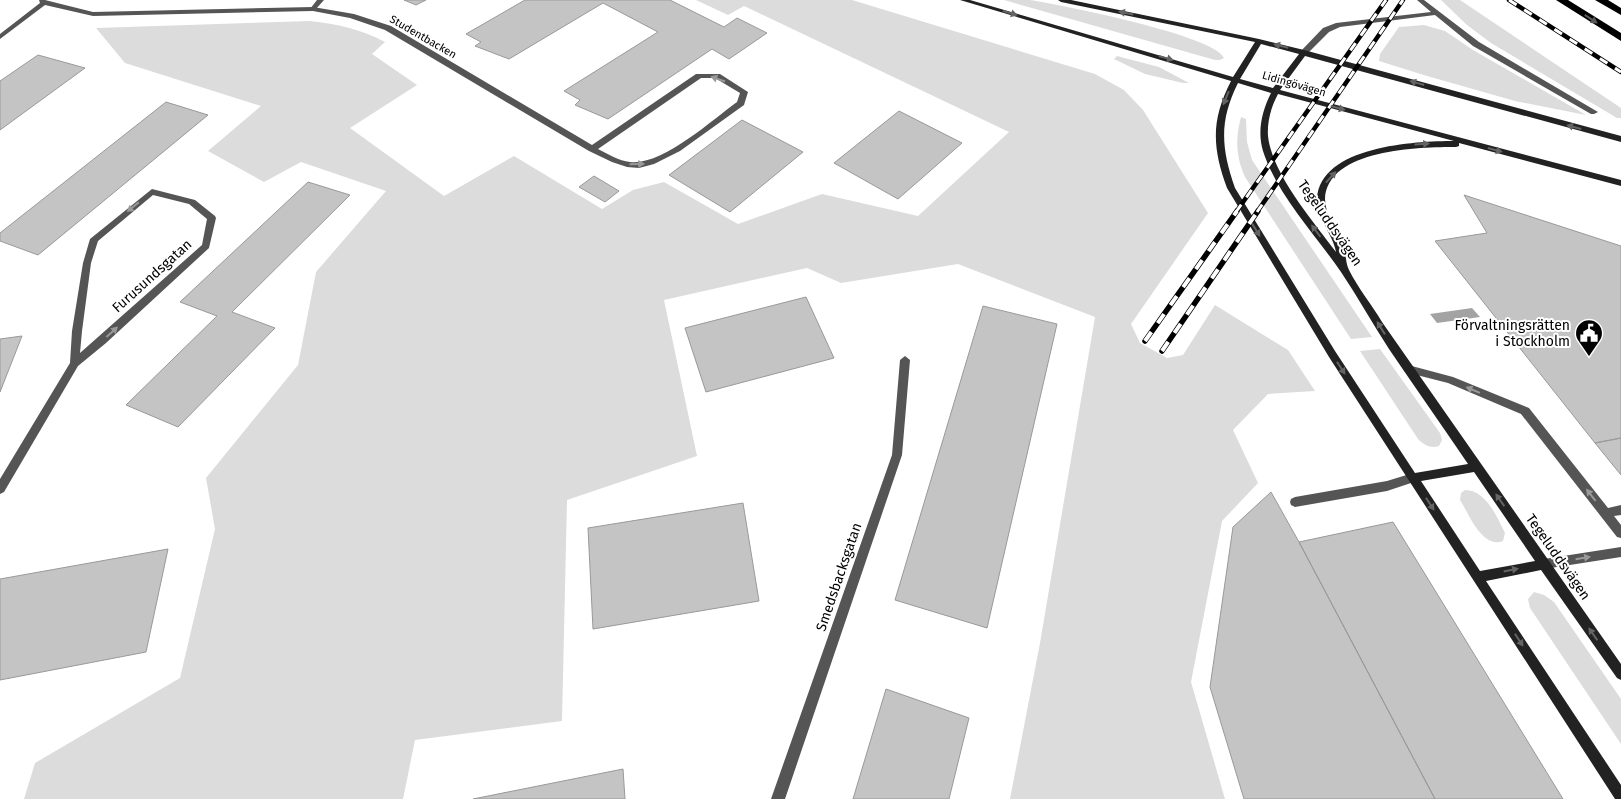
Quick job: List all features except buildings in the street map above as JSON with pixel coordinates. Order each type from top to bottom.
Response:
[{"type":"highway","points":[[1561,0],[1621,38]]},
{"type":"highway","points":[[1600,0],[1621,12]]},
{"type":"main road","name":"Lidingövägen","points":[[963,0],[1274,91],[1621,183]]},
{"type":"main road","points":[[1061,0],[1259,40],[1621,139]]},
{"type":"main road","points":[[1259,40],[1235,79],[1223,106],[1218,132],[1218,148],[1222,168],[1231,188],[1332,354],[1621,797]]},
{"type":"main road","name":"Tegeluddsvägen","points":[[1304,52],[1274,91],[1266,119],[1264,136],[1266,147],[1278,174],[1308,222],[1345,270],[1408,369],[1621,674]]},
{"type":"main road","points":[[1345,270],[1339,245],[1324,216],[1321,198],[1323,186],[1334,172],[1363,157],[1390,149],[1435,144],[1473,145]]},
{"type":"main road","points":[[1413,478],[1477,467]]},
{"type":"main road","points":[[1478,577],[1544,564]]},
{"type":"street","points":[[313,10],[321,0]]},
{"type":"street","points":[[1420,0],[1476,44],[1594,112]]},
{"type":"street","points":[[0,36],[43,2]]},
{"type":"street","name":"Studentbacken","points":[[43,2],[93,14],[313,10],[341,12],[388,28],[592,149],[619,163],[639,166],[660,160],[741,102],[744,92],[717,76],[699,76],[592,149]]},
{"type":"street","name":"Tegeluddsvägen","points":[[1304,52],[1326,30],[1339,25],[1438,13]]},
{"type":"street","name":"Furusundsgatan","points":[[0,489],[75,363],[206,246],[212,218],[192,202],[152,192],[94,239],[87,263],[77,331],[75,363]]},
{"type":"street","name":"Smedsbacksgatan","points":[[778,799],[897,454],[905,360]]},
{"type":"street","points":[[1408,369],[1450,380],[1525,411],[1621,533]]},
{"type":"street","points":[[1295,502],[1387,486],[1413,478]]},
{"type":"street","points":[[1605,513],[1621,510]]},
{"type":"street","points":[[1544,564],[1621,552]]},
{"type":"shaded area","points":[[696,0],[852,0],[1095,74],[1124,90],[1143,110],[1208,213],[1131,324],[1140,343],[1167,358],[1183,355],[1215,305],[1288,350],[1315,391],[1268,394],[1233,430],[1258,483],[1222,521],[1191,682],[1225,799],[1010,799],[1040,643],[1095,317],[958,264],[841,283],[807,268],[664,300],[697,456],[567,500],[562,721],[415,740],[403,799],[24,799],[35,763],[180,678],[215,529],[206,478],[298,365],[316,272],[386,191],[301,162],[264,182],[208,151],[261,106],[125,63],[96,28],[310,21],[349,28],[376,37],[385,42],[372,54],[417,85],[350,128],[444,196],[514,156],[602,209],[633,190],[664,182],[738,224],[822,194],[918,216],[1009,132],[744,6],[728,15]]},
{"type":"shaded area","points":[[1004,0],[1030,0],[1135,22],[1194,40],[1214,49],[1224,58],[1215,60]]},
{"type":"shaded area","points":[[1441,0],[1460,0],[1621,108],[1621,118],[1617,118],[1491,43],[1467,25]]},
{"type":"shaded area","points":[[1424,25],[1445,31],[1473,50],[1586,115],[1515,101],[1379,61],[1380,54],[1399,27]]},
{"type":"shaded area","points":[[1117,56],[1159,67],[1189,83],[1145,74],[1114,59]]},
{"type":"shaded area","points":[[1241,117],[1246,119],[1247,142],[1252,160],[1372,337],[1351,339],[1245,177],[1237,148]]},
{"type":"shaded area","points":[[1472,308],[1480,317],[1437,323],[1430,314]]},
{"type":"shaded area","points":[[1380,349],[1440,433],[1442,440],[1439,446],[1428,446],[1418,439],[1360,351]]},
{"type":"shaded area","points":[[1465,490],[1479,494],[1485,499],[1505,533],[1503,541],[1495,542],[1489,540],[1477,529],[1460,500],[1461,493]]},
{"type":"shaded area","points":[[1534,592],[1544,595],[1554,602],[1621,699],[1621,744],[1530,608],[1528,599]]},
{"type":"railway","points":[[1236,212],[1386,0]]},
{"type":"railway","points":[[1257,212],[1403,0]]},
{"type":"railway","points":[[1509,0],[1621,72]]},
{"type":"railway","points":[[1145,341],[1237,211]]},
{"type":"railway","points":[[1162,351],[1258,211]]},
{"type":"place","name":"Förvaltningsrätten i Stockholm","points":[[1589,357]]}]
